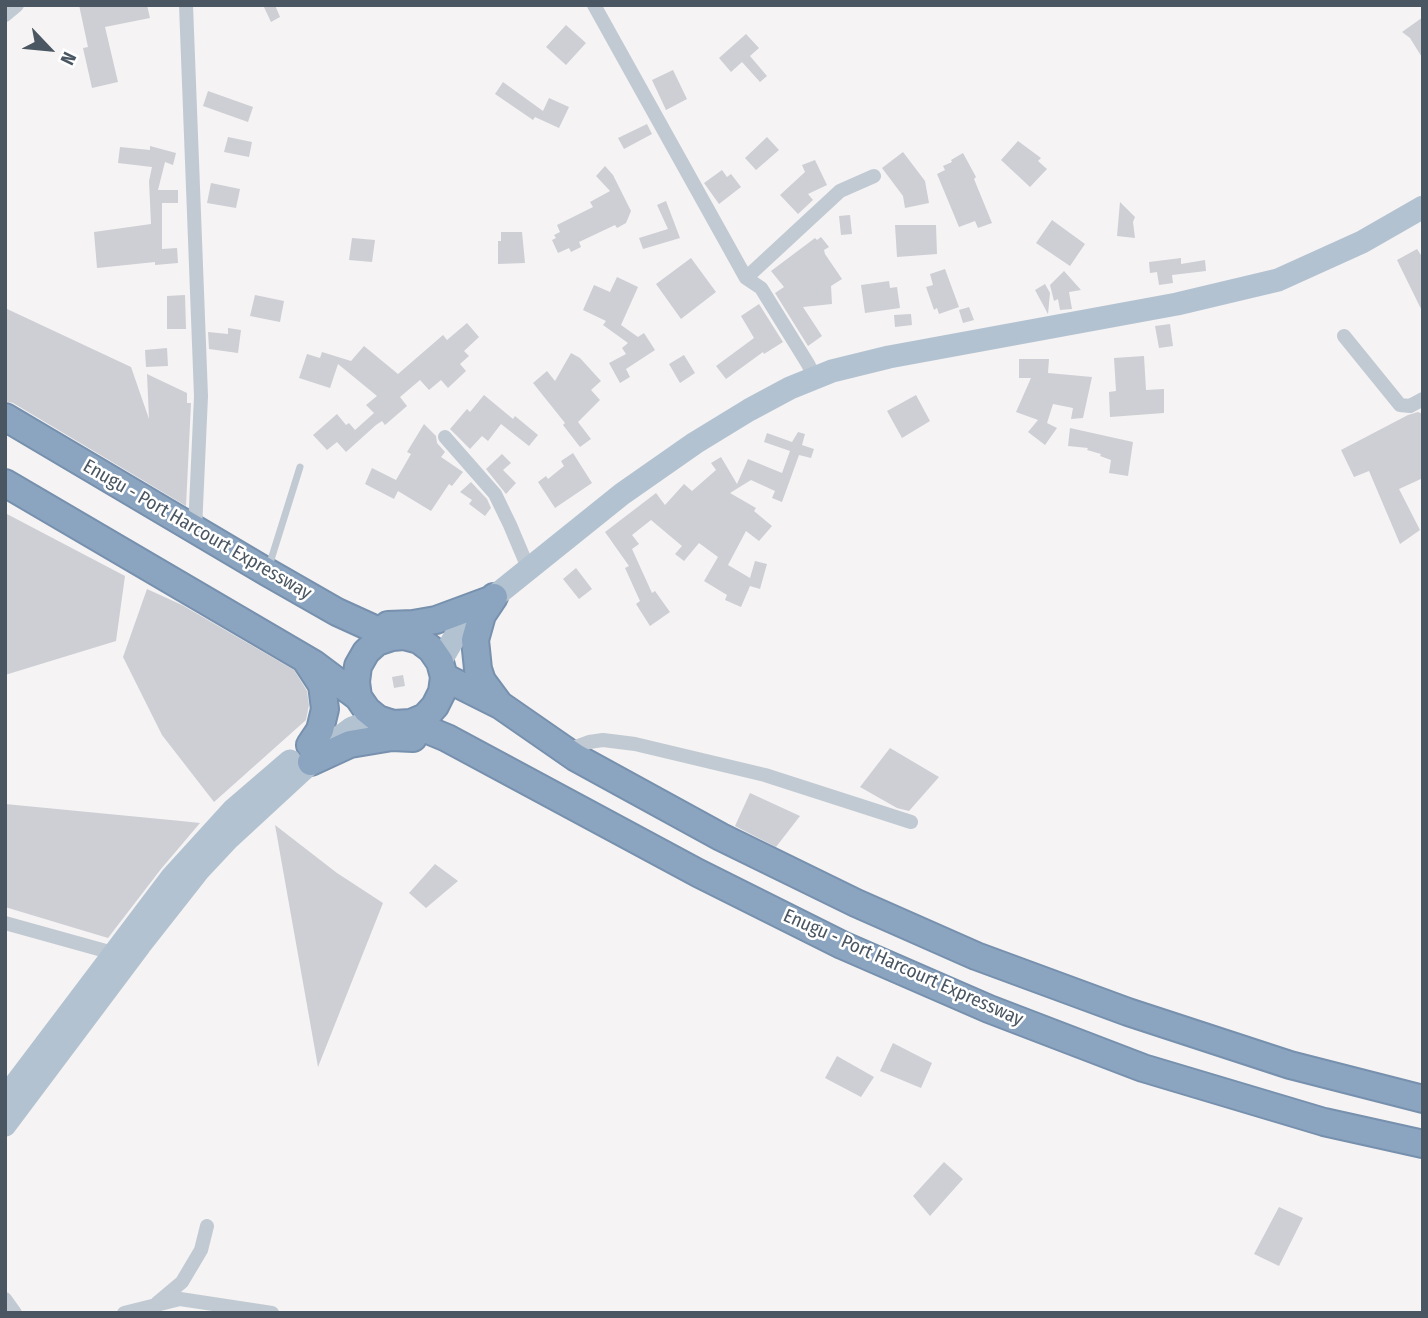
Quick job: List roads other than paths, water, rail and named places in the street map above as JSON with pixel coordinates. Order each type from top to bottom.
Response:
[{"type":"highway","name":"Enugu - Port Harcourt Expressway","points":[[5,418],[327,606],[392,637]]},
{"type":"highway","points":[[5,483],[303,658],[339,681],[378,719],[393,724],[411,723],[425,716],[435,706],[442,692],[442,669],[431,649],[419,640],[404,636],[392,637],[372,647],[358,666],[358,697]]},
{"type":"highway","points":[[327,606],[373,623],[394,626],[436,620],[492,599]]},
{"type":"highway","points":[[492,599],[477,627],[475,655],[482,681],[500,705]]},
{"type":"highway","points":[[303,658],[316,672],[324,698],[324,719],[310,753]]},
{"type":"highway","points":[[442,669],[500,705],[565,751],[722,837],[856,903],[976,956],[1128,1012],[1290,1065],[1423,1099]]},
{"type":"highway","name":"Enugu - Port Harcourt Expressway","points":[[411,723],[473,752],[686,866],[842,945],[989,1009],[1143,1068],[1324,1122],[1423,1144]]},
{"type":"highway","points":[[310,753],[392,737],[433,741],[473,752]]},
{"type":"main road","points":[[419,640],[436,640],[460,628],[622,494],[695,443],[749,410],[815,378],[889,357],[1177,304],[1278,280],[1362,242],[1423,207]]},
{"type":"main road","points":[[442,669],[460,628]]},
{"type":"main road","points":[[5,1125],[199,870],[342,719],[358,697]]},
{"type":"main road","points":[[5,1098],[113,953],[204,840],[263,783],[352,727],[378,719]]},
{"type":"street","points":[[5,15],[16,5]]},
{"type":"street","points":[[186,5],[201,396],[195,529]]},
{"type":"street","points":[[594,5],[746,278],[761,288],[815,378]]},
{"type":"street","points":[[746,278],[840,191],[874,176]]},
{"type":"street","points":[[1343,335],[1400,405],[1410,405],[1423,399]]},
{"type":"street","points":[[445,437],[495,495],[529,570]]},
{"type":"street","points":[[565,751],[603,740],[635,744],[765,775],[911,822]]},
{"type":"street","points":[[5,923],[113,953]]},
{"type":"street","points":[[156,1304],[182,1282],[201,1250],[206,1226]]},
{"type":"street","points":[[5,1299],[15,1313]]},
{"type":"street","points":[[124,1313],[180,1299],[272,1313]]},
{"type":"lane","points":[[267,572],[300,467]]}]
